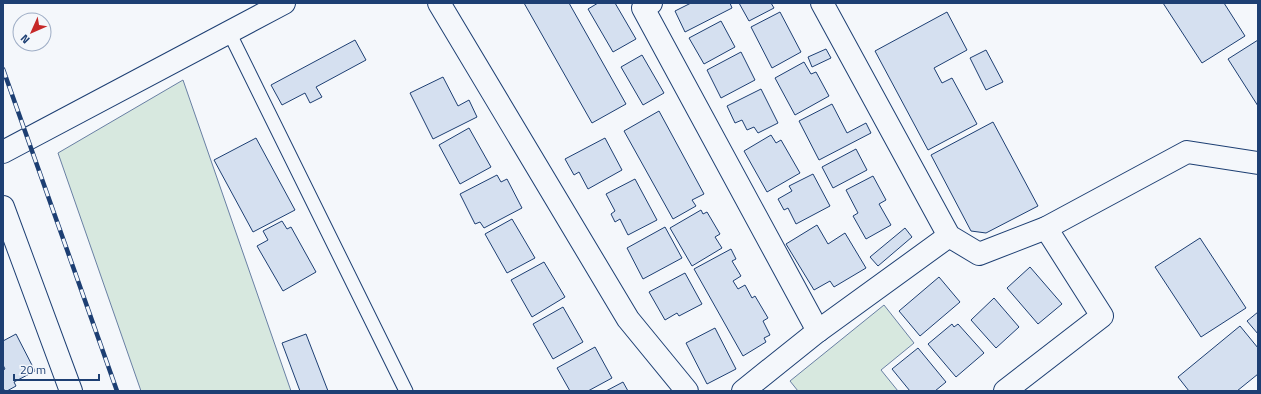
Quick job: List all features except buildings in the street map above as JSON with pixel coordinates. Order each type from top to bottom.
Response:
[{"type":"street","points":[[3,152],[284,3]]},
{"type":"street","points":[[439,3],[628,319],[687,391]]},
{"type":"street","points":[[651,3],[643,8],[818,331]]},
{"type":"street","points":[[822,3],[949,236],[978,254],[1046,228],[1187,152],[1258,163]]},
{"type":"street","points":[[3,207],[70,391]]},
{"type":"street","points":[[1006,391],[1102,316],[1046,228]]},
{"type":"street","points":[[744,391],[818,331],[949,236]]},
{"type":"lane","points":[[229,32],[406,391]]},
{"type":"shaded area","points":[[183,80],[291,391],[141,391],[58,153]]},
{"type":"shaded area","points":[[884,305],[914,343],[881,370],[898,391],[798,391],[790,381]]},
{"type":"railway","points":[[3,69],[117,391]]}]
